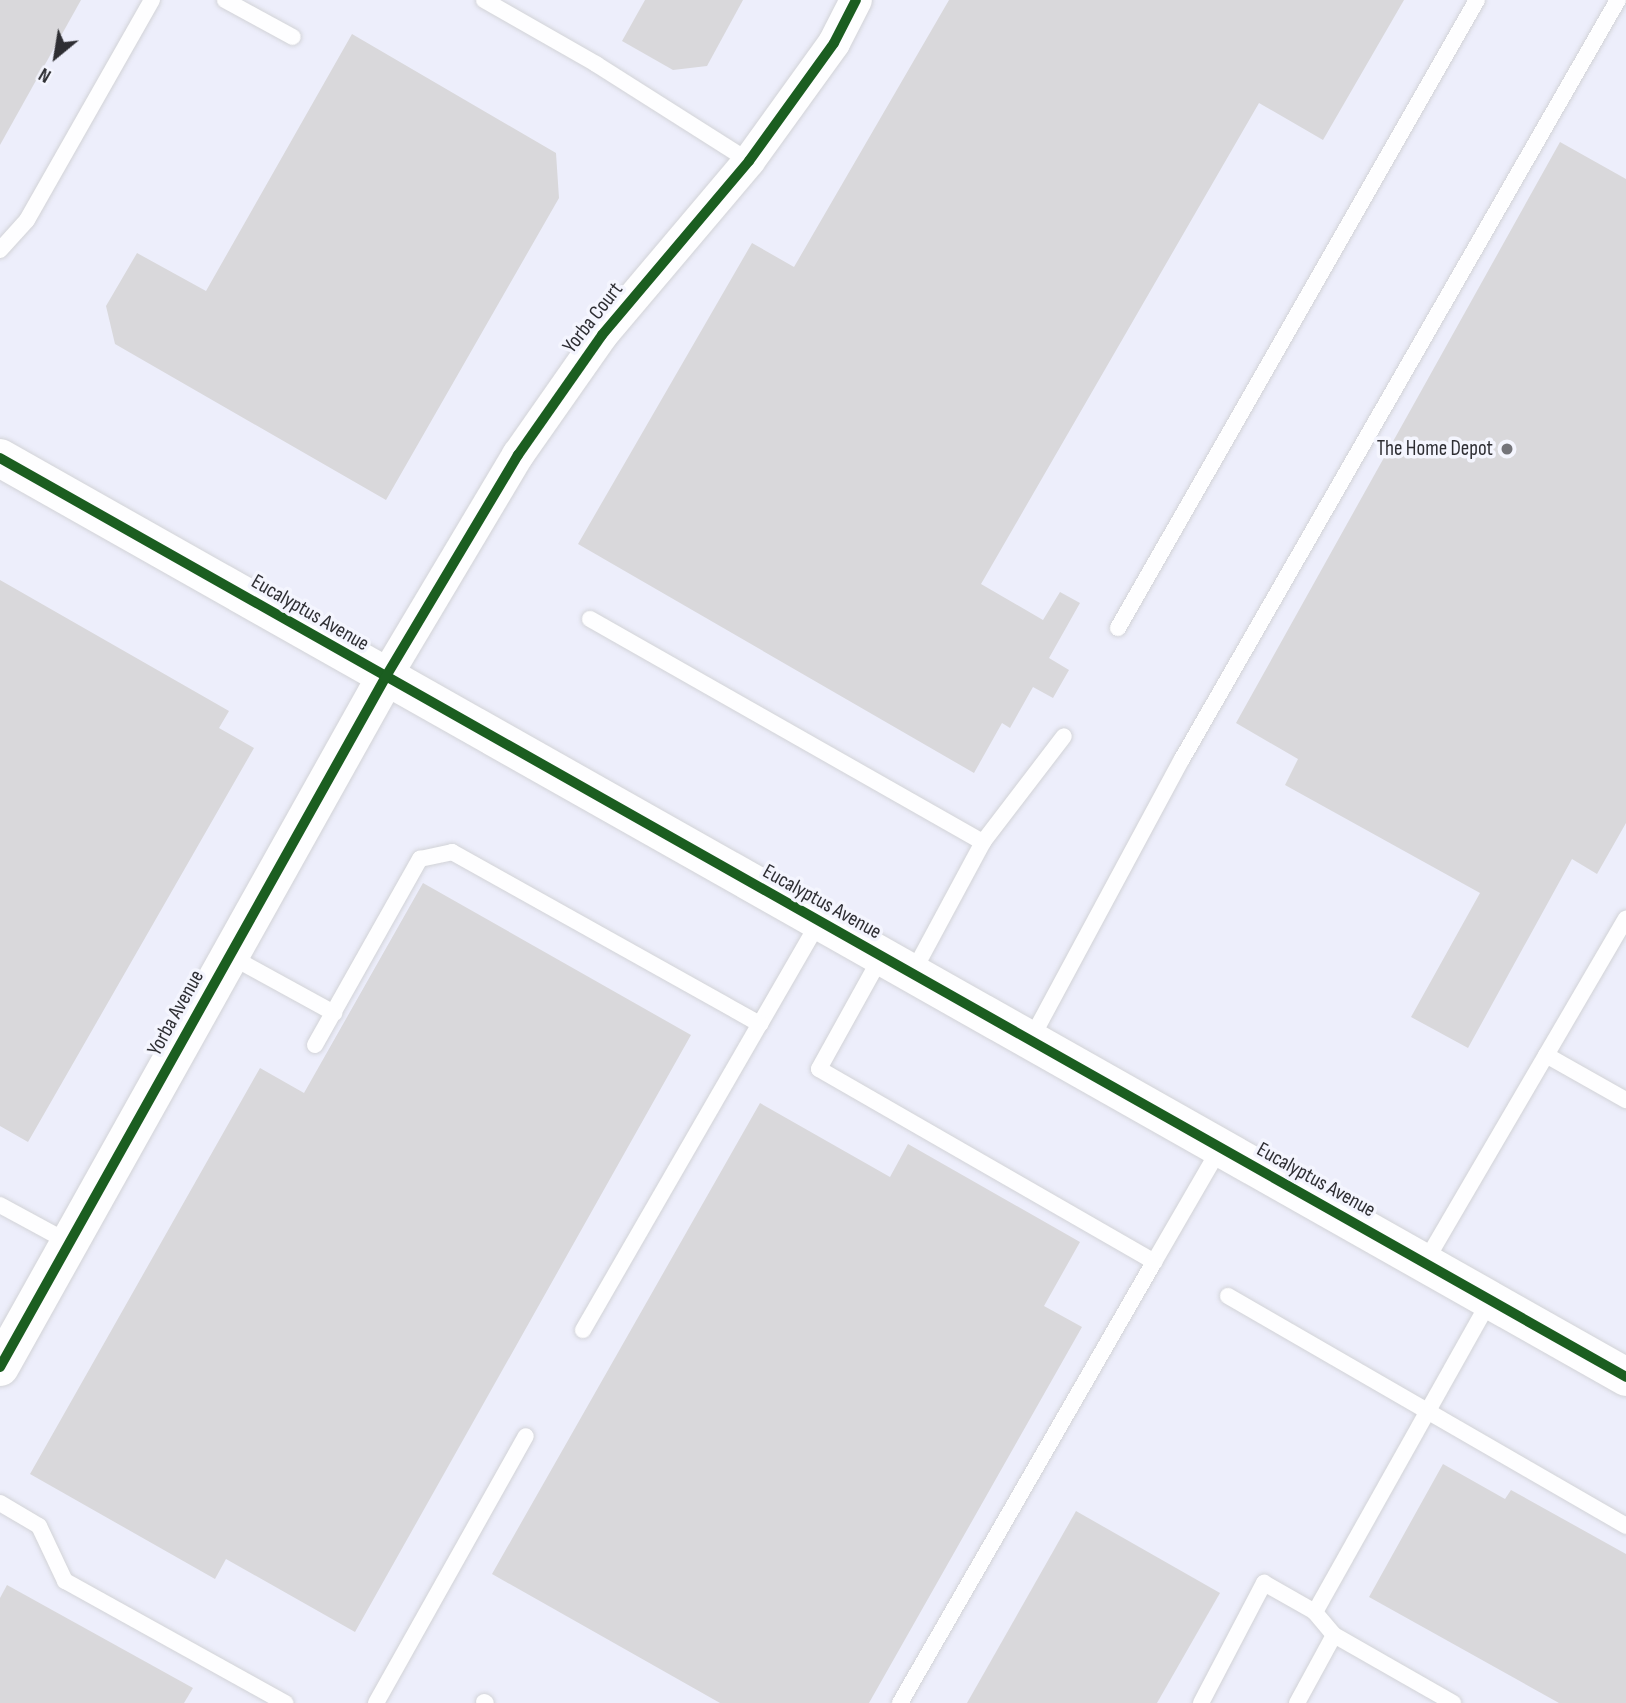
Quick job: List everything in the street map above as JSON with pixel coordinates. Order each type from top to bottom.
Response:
[{"type":"street","name":"Yorba Court","points":[[386,678],[518,455],[586,357],[749,161],[834,43],[856,0]]},
{"type":"street","name":"Eucalyptus Avenue","points":[[0,458],[1626,1377]]},
{"type":"street","name":"Yorba Avenue","points":[[0,1367],[386,678]]},
{"type":"lane","points":[[0,250],[27,220],[152,0]]},
{"type":"lane","points":[[225,0],[293,37]]},
{"type":"lane","points":[[484,0],[596,64],[749,161]]},
{"type":"lane","points":[[1118,628],[1477,0]]},
{"type":"lane","points":[[1030,1041],[1182,759],[1618,0]]},
{"type":"lane","points":[[590,619],[983,842]]},
{"type":"lane","points":[[1063,736],[819,1069],[1154,1262]]},
{"type":"lane","points":[[315,1045],[420,859],[452,852],[760,1024]]},
{"type":"lane","points":[[1424,1264],[1626,919]]},
{"type":"lane","points":[[583,1330],[819,922]]},
{"type":"lane","points":[[230,956],[334,1013]]},
{"type":"lane","points":[[1546,1055],[1626,1100]]},
{"type":"lane","points":[[900,1703],[1220,1148]]},
{"type":"lane","points":[[0,1205],[70,1243]]},
{"type":"lane","points":[[1228,1296],[1626,1526]]},
{"type":"lane","points":[[1315,1612],[1490,1300]]},
{"type":"lane","points":[[376,1703],[526,1436]]},
{"type":"lane","points":[[0,1503],[39,1526],[65,1581],[285,1703]]},
{"type":"lane","points":[[1201,1703],[1264,1583],[1315,1612],[1334,1635],[1453,1703]]},
{"type":"lane","points":[[1297,1703],[1334,1635]]},
{"type":"shaded area","points":[[0,0],[1626,0],[1626,1703],[0,1703]]},
{"type":"building","points":[[0,0],[81,0],[0,145]]},
{"type":"building","points":[[645,0],[743,0],[707,66],[673,70],[622,41]]},
{"type":"building","points":[[949,0],[1404,0],[1323,140],[1259,103],[981,584],[1043,620],[1060,592],[1080,603],[1049,658],[1069,670],[1053,698],[1033,687],[1010,728],[1002,723],[974,773],[578,544],[752,243],[794,267]]},
{"type":"building","points":[[352,34],[556,153],[559,198],[386,500],[115,344],[106,306],[137,253],[206,291]]},
{"type":"building","name":"The Home Depot","points":[[1560,142],[1626,179],[1626,823],[1597,874],[1572,859],[1468,1048],[1411,1017],[1480,893],[1285,785],[1298,759],[1236,723]]},
{"type":"building","points":[[0,580],[229,711],[219,728],[254,748],[28,1142],[0,1126]]},
{"type":"building","points":[[423,883],[691,1035],[355,1632],[226,1559],[215,1579],[30,1474],[260,1068],[304,1093]]},
{"type":"building","points":[[760,1103],[890,1177],[908,1144],[1080,1242],[1044,1306],[1082,1327],[869,1703],[720,1703],[492,1574]]},
{"type":"building","points":[[1443,1464],[1505,1499],[1511,1490],[1626,1554],[1626,1703],[1559,1703],[1369,1597]]},
{"type":"building","points":[[1076,1511],[1220,1593],[1157,1703],[967,1703]]},
{"type":"building","points":[[7,1585],[193,1688],[184,1703],[0,1703],[0,1598]]},
{"type":"cycle path","points":[[0,1367],[385,678],[518,455],[602,335],[749,161],[834,43],[856,0]]},
{"type":"cycle path","points":[[0,458],[1626,1377]]},
{"type":"place","name":"The Home Depot","points":[[1507,449]]}]
